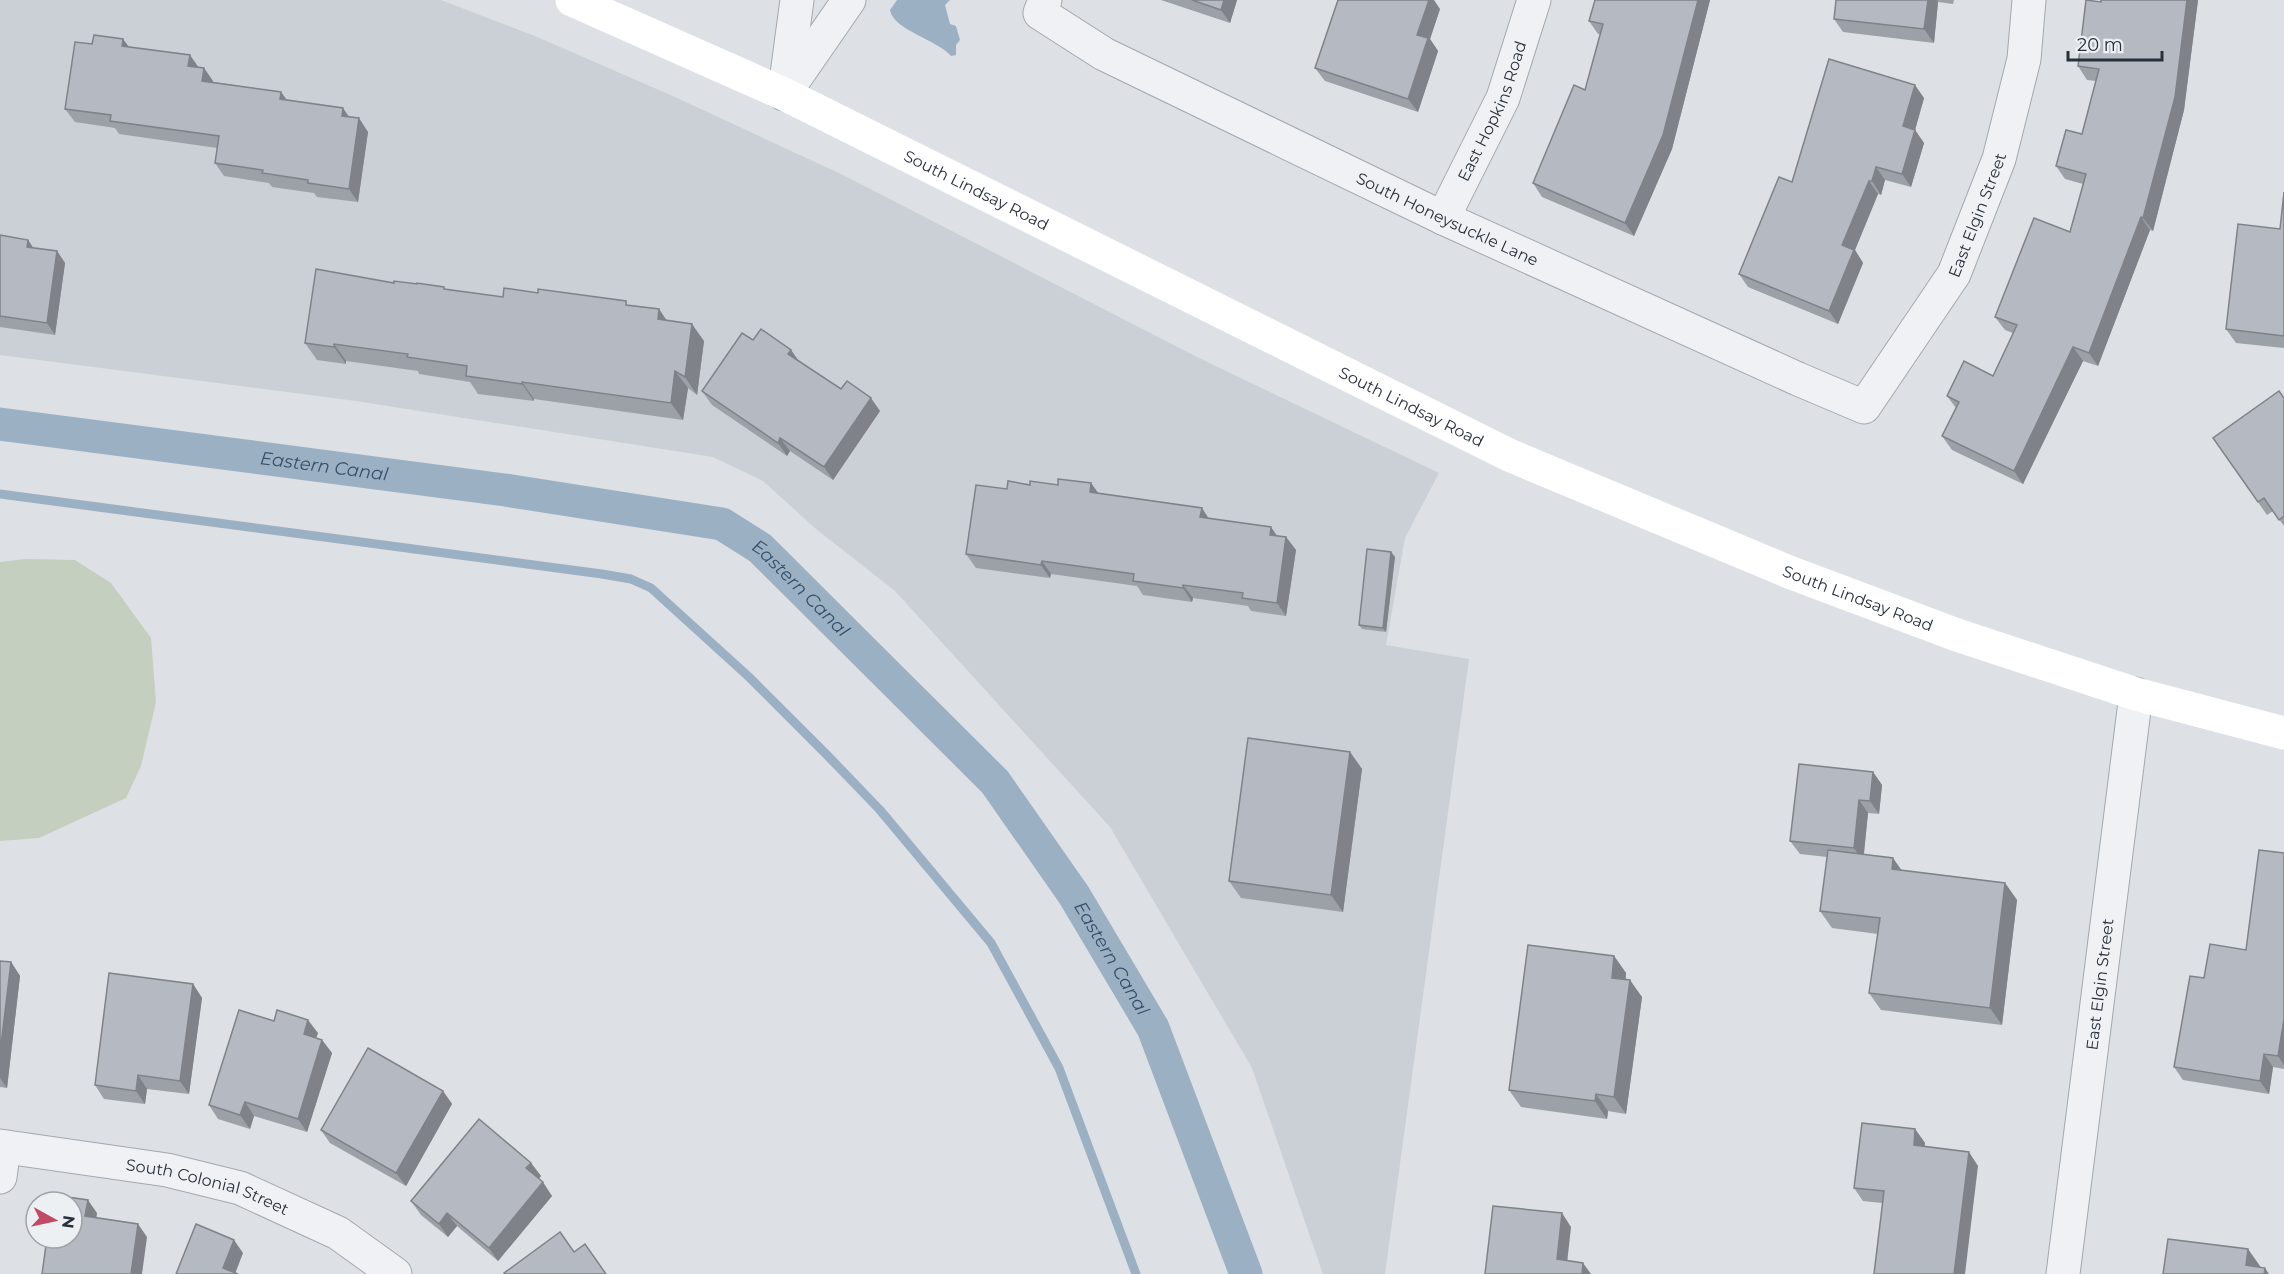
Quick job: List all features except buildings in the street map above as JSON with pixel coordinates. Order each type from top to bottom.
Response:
[{"type":"main road","name":"South Lindsay Road","points":[[572,0],[784,94],[1509,456],[1789,572],[1957,634],[2136,694],[2284,733]]},
{"type":"street","points":[[784,94],[797,0]]},
{"type":"street","points":[[784,94],[849,0]]},
{"type":"street","name":"East Hopkins Road","points":[[1443,218],[1503,98],[1534,0]]},
{"type":"street","name":"East Elgin Street","points":[[1864,407],[1954,274],[1999,159],[2024,59],[2029,0]]},
{"type":"street","name":"South Honeysuckle Lane","points":[[1042,6],[1104,54],[1443,218],[1864,407]]},
{"type":"street","name":"East Elgin Street","points":[[2063,1274],[2136,694]]},
{"type":"street","name":"South Colonial Street","points":[[1,1157],[167,1170],[240,1188],[338,1233],[395,1274]]},
{"type":"shaded area","points":[[0,0],[441,0],[535,36],[675,97],[843,175],[1197,357],[1439,473],[1405,538],[1386,645],[1469,659],[1385,1274],[1323,1274],[1252,1068],[1110,827],[895,591],[816,529],[763,481],[713,457],[356,401],[0,355]]},
{"type":"green space","points":[[26,559],[75,560],[111,583],[151,638],[156,702],[141,766],[126,798],[39,838],[0,841],[0,562]]},
{"type":"water","points":[[897,0],[950,0],[945,5],[950,24],[956,26],[960,40],[956,45],[956,55],[951,56],[945,50],[899,23],[890,10]]},
{"type":"waterway","name":"Eastern Canal","points":[[0,424],[505,490],[722,524],[760,548],[995,782],[1074,895],[1153,1028],[1246,1274]]},
{"type":"waterway","points":[[0,494],[602,574],[631,579],[651,588],[749,677],[880,810],[991,943],[1059,1068],[1136,1274]]}]
